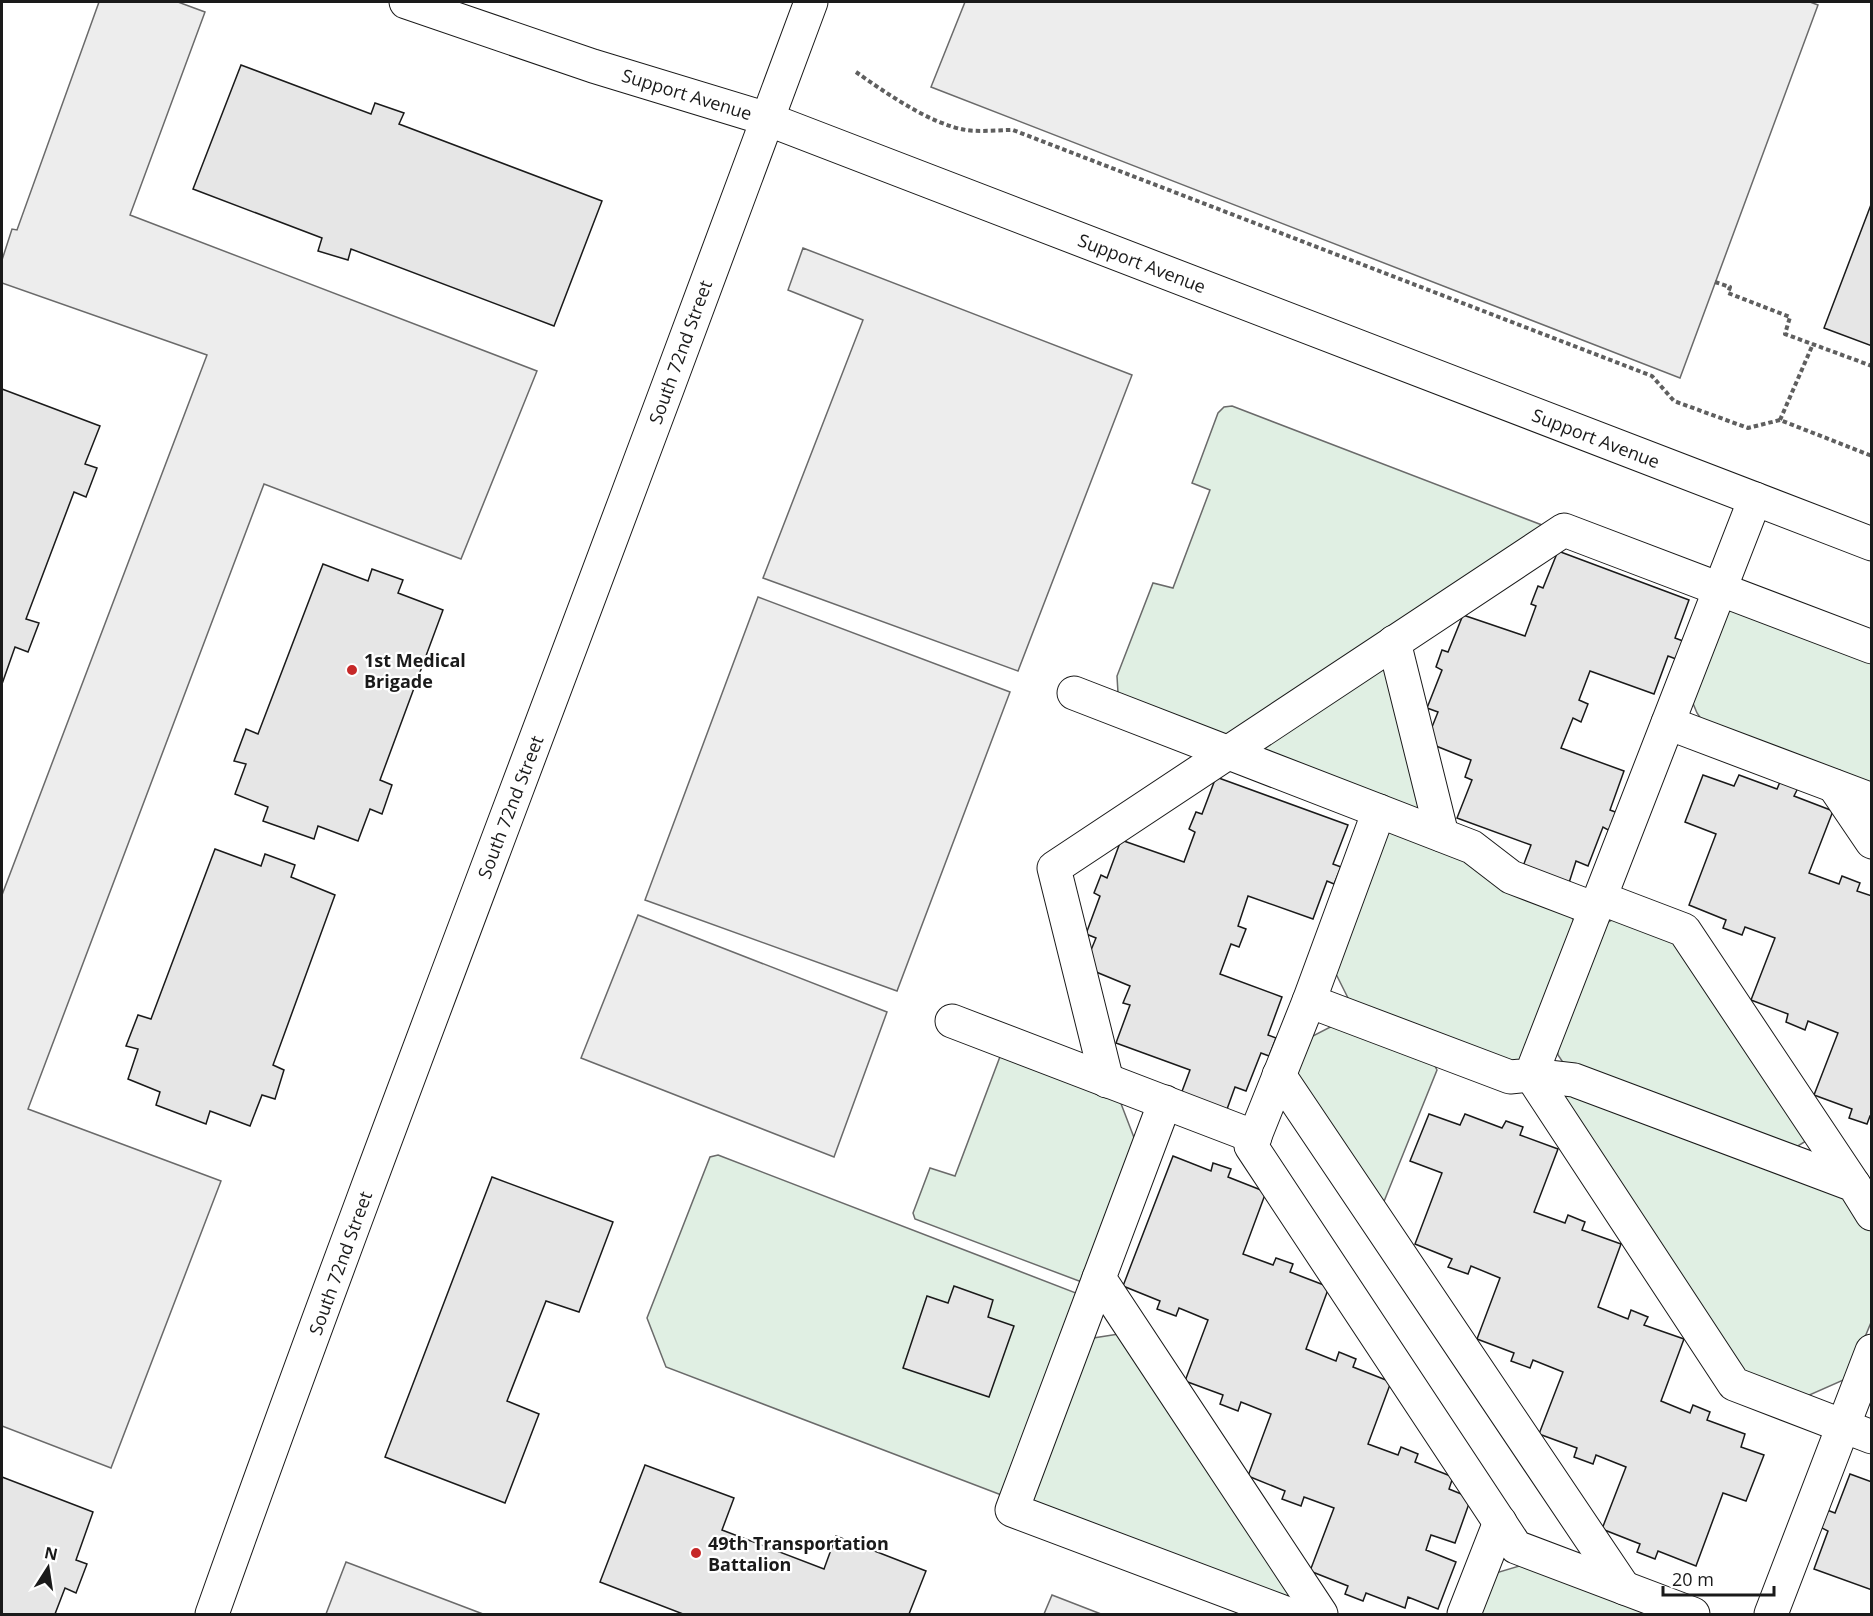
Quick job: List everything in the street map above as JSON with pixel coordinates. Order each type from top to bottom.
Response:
[{"type":"street","name":"Support Avenue","points":[[406,2],[593,66],[767,118],[1872,544]]},
{"type":"street","name":"South 72nd Street","points":[[212,1614],[435,1004],[811,2]]},
{"type":"street","points":[[1531,1076],[1755,500]]},
{"type":"street","points":[[1107,1081],[1054,868],[1564,530],[1872,647]]},
{"type":"street","points":[[1394,642],[1442,835]]},
{"type":"street","points":[[1074,693],[1472,847],[1511,877],[1684,930],[1872,1214]]},
{"type":"street","points":[[1668,723],[1872,800]]},
{"type":"street","points":[[1834,786],[1872,842]]},
{"type":"street","points":[[1379,811],[1309,1000],[1251,1146],[1516,1547],[1693,1614]]},
{"type":"street","points":[[1309,1000],[1510,1077],[1531,1076],[1574,1080],[1854,1185]]},
{"type":"street","points":[[952,1021],[1255,1137]]},
{"type":"street","points":[[1279,1076],[1624,1588]]},
{"type":"street","points":[[1531,1076],[1734,1384],[1857,1431]]},
{"type":"street","points":[[1165,1102],[1012,1510],[1288,1614]]},
{"type":"street","points":[[1099,1278],[1321,1614]]},
{"type":"street","points":[[1771,1614],[1857,1431],[1872,1352]]},
{"type":"street","points":[[1464,1614],[1500,1522]]},
{"type":"path","points":[[856,72],[903,105],[941,122],[966,130],[1013,130],[1652,376],[1674,402],[1748,428],[1780,420],[1872,456]]},
{"type":"path","points":[[1715,282],[1730,287],[1728,292],[1790,317],[1785,334],[1872,366]]},
{"type":"path","points":[[1780,420],[1813,344]]},
{"type":"green space","points":[[1232,406],[1542,525],[1236,734],[1218,735],[1118,693],[1117,676],[1153,583],[1173,588],[1210,490],[1192,483],[1218,413],[1224,407]]},
{"type":"green space","points":[[1728,611],[1744,611],[1871,657],[1871,788],[1706,726],[1692,701]]},
{"type":"green space","points":[[1387,660],[1429,817],[1260,752],[1259,744]]},
{"type":"green space","points":[[1392,828],[1468,858],[1566,909],[1573,919],[1576,928],[1530,1054],[1509,1067],[1353,1008],[1332,966],[1383,833]]},
{"type":"green space","points":[[1614,919],[1678,939],[1811,1138],[1788,1152],[1564,1064],[1558,1055],[1557,1046],[1604,924]]},
{"type":"green space","points":[[1338,1023],[1431,1059],[1437,1070],[1383,1204],[1293,1070],[1305,1040]]},
{"type":"green space","points":[[1001,1054],[1120,1101],[1138,1148],[1088,1280],[1079,1281],[915,1219],[913,1213],[930,1168],[955,1176]]},
{"type":"green space","points":[[1574,1088],[1849,1196],[1871,1229],[1872,1320],[1848,1378],[1805,1397],[1741,1373],[1560,1097]]},
{"type":"green space","points":[[718,1155],[1076,1293],[1081,1301],[1004,1496],[666,1367],[647,1318],[710,1157]]},
{"type":"green space","points":[[1125,1333],[1311,1614],[1031,1505],[1087,1339]]},
{"type":"green space","points":[[1533,1562],[1670,1614],[1475,1614],[1489,1575]]},
{"type":"shaded area","points":[[99,2],[178,2],[205,12],[130,215],[537,371],[461,559],[264,484],[28,1109],[221,1181],[111,1468],[2,1426],[2,895],[207,355],[2,283],[2,260],[12,229],[17,230]]},
{"type":"shaded area","points":[[965,2],[1810,2],[1818,5],[1680,378],[931,87]]},
{"type":"shaded area","points":[[803,248],[1132,375],[1018,671],[763,578],[863,320],[788,290]]},
{"type":"shaded area","points":[[758,597],[1010,692],[897,991],[645,900]]},
{"type":"shaded area","points":[[638,915],[887,1012],[834,1157],[581,1058]]},
{"type":"shaded area","points":[[346,1562],[483,1614],[326,1614]]},
{"type":"shaded area","points":[[1052,1595],[1101,1614],[1044,1614]]},
{"type":"building","points":[[241,65],[371,114],[375,103],[404,113],[399,124],[602,201],[554,326],[351,249],[348,260],[318,251],[322,238],[193,189]]},
{"type":"building","points":[[1872,202],[1872,346],[1824,328]]},
{"type":"building","points":[[2,389],[100,426],[85,464],[97,468],[86,497],[74,492],[26,619],[39,623],[28,652],[15,647],[2,684]]},
{"type":"building","points":[[1558,551],[1689,600],[1675,638],[1683,641],[1676,659],[1668,656],[1654,694],[1590,671],[1579,700],[1588,704],[1581,722],[1573,718],[1561,748],[1624,771],[1610,810],[1618,813],[1610,831],[1603,827],[1588,866],[1576,861],[1568,886],[1522,869],[1531,845],[1457,818],[1472,780],[1465,777],[1471,760],[1426,742],[1438,712],[1427,708],[1442,670],[1436,667],[1442,650],[1448,652],[1463,615],[1525,636],[1536,606],[1531,604],[1538,586],[1543,588]]},
{"type":"building","name":"1st Medical Brigade","points":[[323,564],[368,581],[372,569],[403,580],[398,593],[443,610],[380,780],[392,785],[382,814],[370,809],[358,841],[318,826],[314,839],[263,821],[268,807],[235,794],[246,764],[234,761],[246,729],[258,734]]},
{"type":"building","points":[[1703,775],[1734,786],[1739,775],[1777,789],[1780,782],[1798,788],[1794,796],[1833,811],[1809,873],[1839,884],[1842,876],[1860,883],[1857,891],[1872,896],[1872,1117],[1870,1116],[1867,1124],[1849,1118],[1852,1109],[1814,1095],[1838,1033],[1808,1021],[1805,1030],[1786,1022],[1788,1014],[1751,1000],[1775,938],[1745,927],[1742,935],[1723,928],[1726,920],[1689,905],[1716,834],[1685,822]]},
{"type":"building","points":[[1216,777],[1348,825],[1333,864],[1341,867],[1334,884],[1327,881],[1313,919],[1248,896],[1238,926],[1246,929],[1239,947],[1231,944],[1220,974],[1282,997],[1268,1035],[1276,1038],[1269,1056],[1261,1053],[1246,1091],[1235,1087],[1226,1112],[1181,1094],[1190,1070],[1116,1043],[1130,1005],[1123,1003],[1130,986],[1084,967],[1096,938],[1086,934],[1100,896],[1094,893],[1101,875],[1107,878],[1121,840],[1184,862],[1195,832],[1189,829],[1196,812],[1202,814]]},
{"type":"building","points":[[215,849],[261,866],[265,854],[295,865],[291,877],[335,895],[273,1065],[284,1070],[275,1099],[262,1095],[250,1126],[210,1111],[206,1124],[156,1105],[160,1092],[128,1079],[138,1049],[126,1046],[138,1015],[151,1019]]},
{"type":"building","points":[[1429,1114],[1460,1125],[1465,1114],[1502,1128],[1506,1121],[1523,1127],[1520,1135],[1558,1149],[1534,1212],[1565,1223],[1568,1215],[1585,1222],[1582,1230],[1621,1244],[1598,1307],[1628,1319],[1631,1310],[1648,1317],[1644,1325],[1684,1339],[1661,1401],[1690,1413],[1693,1405],[1710,1412],[1707,1420],[1745,1434],[1741,1447],[1764,1455],[1746,1501],[1723,1493],[1696,1566],[1658,1551],[1655,1559],[1637,1552],[1640,1544],[1602,1529],[1626,1467],[1596,1455],[1593,1464],[1574,1457],[1577,1448],[1539,1434],[1563,1372],[1533,1360],[1530,1368],[1511,1361],[1514,1353],[1477,1339],[1500,1278],[1471,1266],[1468,1274],[1448,1267],[1452,1259],[1415,1244],[1442,1173],[1410,1161]]},
{"type":"building","points":[[1173,1156],[1211,1171],[1213,1163],[1231,1169],[1228,1177],[1266,1192],[1243,1254],[1273,1265],[1276,1258],[1293,1264],[1290,1272],[1329,1287],[1306,1349],[1336,1361],[1339,1352],[1356,1359],[1353,1367],[1391,1382],[1368,1444],[1398,1455],[1401,1447],[1418,1454],[1415,1462],[1453,1477],[1449,1489],[1471,1498],[1455,1543],[1431,1535],[1426,1550],[1456,1562],[1438,1609],[1408,1597],[1405,1608],[1366,1593],[1363,1601],[1345,1594],[1348,1586],[1310,1571],[1334,1508],[1304,1497],[1301,1506],[1282,1499],[1285,1491],[1248,1476],[1271,1414],[1241,1402],[1238,1411],[1220,1404],[1223,1395],[1185,1381],[1208,1320],[1179,1308],[1176,1316],[1157,1309],[1160,1301],[1123,1286]]},
{"type":"building","points":[[492,1177],[613,1222],[579,1312],[546,1301],[507,1401],[539,1414],[505,1503],[385,1457]]},
{"type":"building","points":[[954,1286],[993,1300],[988,1317],[1014,1326],[989,1397],[903,1368],[927,1296],[948,1303]]},
{"type":"building","name":"49th Transportation Battalion","points":[[645,1465],[734,1498],[722,1530],[824,1569],[836,1536],[926,1571],[909,1614],[683,1614],[600,1582]]},
{"type":"building","points":[[1850,1474],[1872,1482],[1872,1590],[1814,1569],[1828,1531],[1820,1527],[1827,1510],[1835,1513]]},
{"type":"building","points":[[2,1477],[93,1512],[76,1560],[87,1564],[76,1593],[65,1588],[55,1614],[2,1614]]},
{"type":"place","name":"1st Medical Brigade","points":[[352,670]]},
{"type":"place","name":"49th Transportation Battalion","points":[[696,1553]]}]
